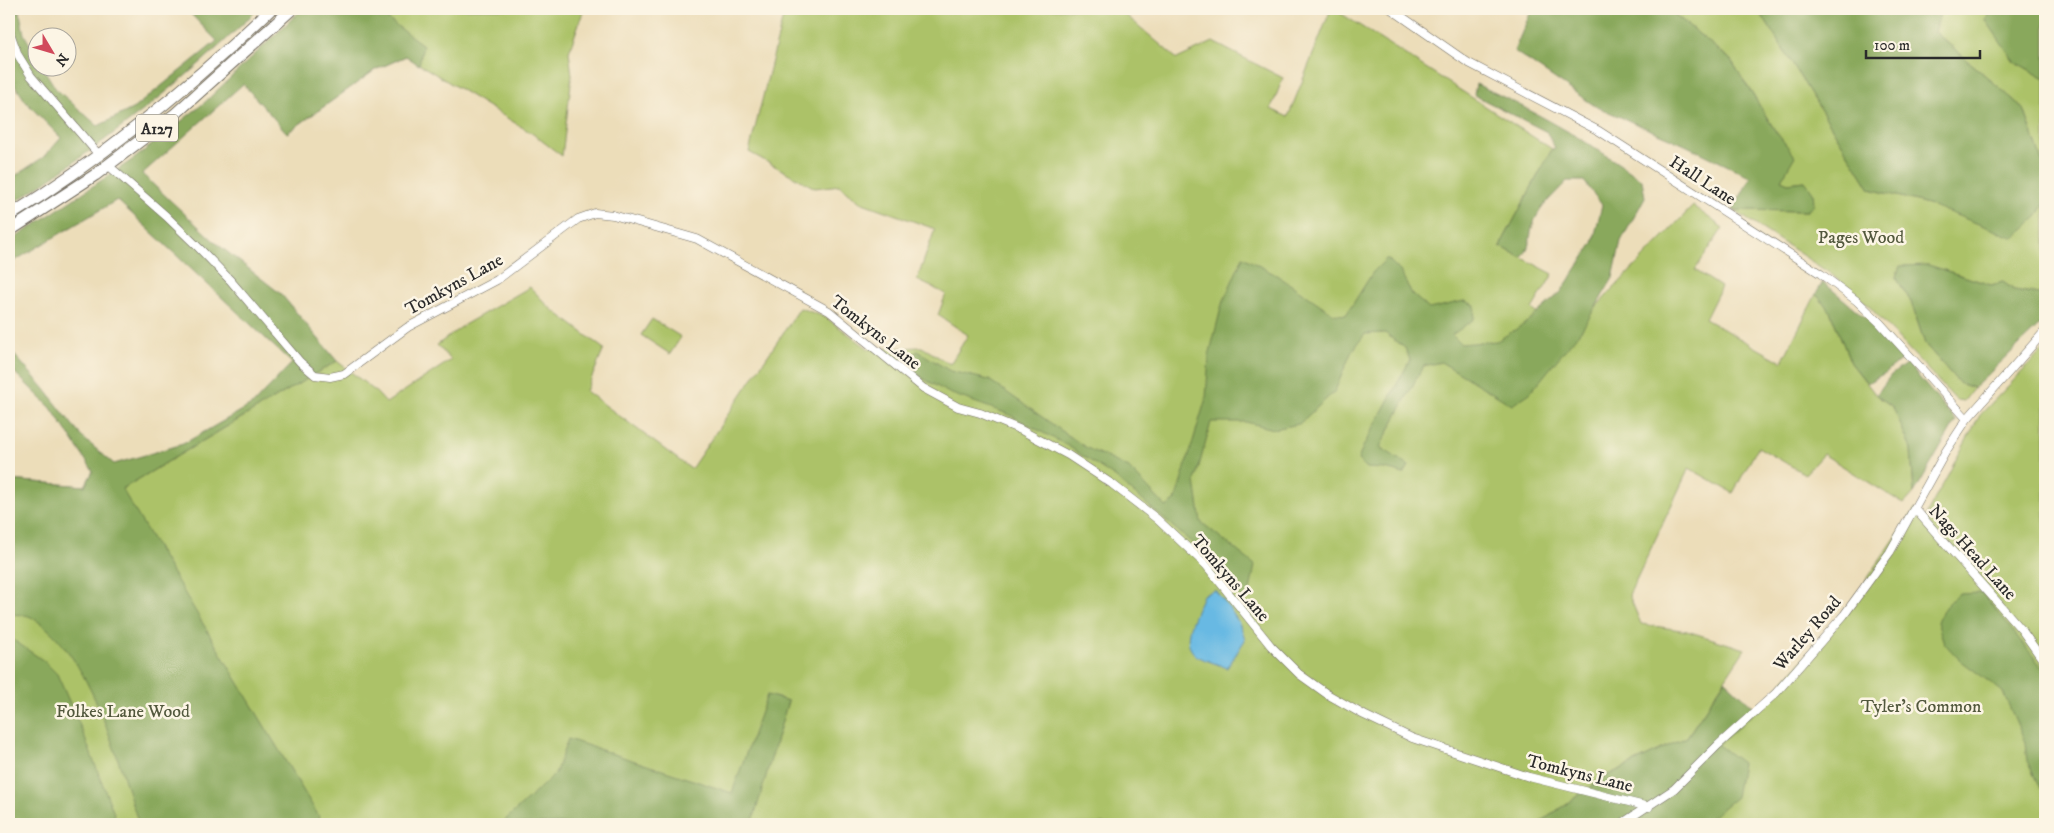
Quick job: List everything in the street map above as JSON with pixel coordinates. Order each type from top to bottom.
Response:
[{"type":"highway","name":"A127","points":[[9,216],[99,155],[191,82],[272,9]]},
{"type":"highway","name":"A127","points":[[9,232],[108,166],[181,109],[292,9]]},
{"type":"street","name":"Hall Lane","points":[[1391,9],[1466,62],[1598,131],[1822,274],[1857,301],[1880,323],[1967,418]]},
{"type":"street","points":[[9,30],[18,55],[31,76],[99,155]]},
{"type":"street","name":"Tomkyns Lane","points":[[108,166],[166,216],[205,254],[300,362],[315,375],[330,377],[344,374],[408,326],[497,280],[578,219],[595,213],[613,215],[697,239],[829,312],[923,388],[958,407],[980,413],[1021,430],[1068,455],[1112,484],[1157,519],[1206,565],[1271,646],[1299,674],[1326,694],[1364,715],[1421,741],[1529,777],[1649,807]]},
{"type":"street","name":"Warley Road","points":[[1621,824],[1674,789],[1718,745],[1776,693],[1844,615],[1871,579],[1915,509],[1946,451],[1967,418],[2045,331]]},
{"type":"street","name":"Nags Head Lane","points":[[1915,509],[2009,615],[2045,663]]},
{"type":"green space","points":[[9,9],[19,9],[24,34],[28,41],[28,78],[49,78],[56,89],[98,126],[134,108],[217,41],[186,9],[258,9],[200,63],[139,114],[75,162],[9,206],[9,180],[45,156],[61,138],[26,102],[9,76]]},
{"type":"green space","name":"Folkes Lane Wood","points":[[302,9],[374,9],[423,45],[419,65],[406,56],[375,70],[287,133],[243,84],[142,174],[216,243],[281,294],[337,361],[122,489],[321,820],[332,824],[139,824],[100,710],[71,655],[52,633],[31,617],[9,614],[9,480],[85,486],[93,471],[51,408],[9,367],[9,349],[44,388],[82,437],[114,464],[183,444],[253,404],[292,363],[117,200],[9,264],[9,242],[135,158],[204,103]]},
{"type":"green space","points":[[322,9],[584,9],[569,52],[572,75],[562,156],[533,134],[406,56],[375,70],[287,133]]},
{"type":"green space","points":[[785,9],[1119,9],[1177,59],[1213,42],[1283,78],[1271,109],[1288,117],[1331,9],[1334,9],[1552,149],[1500,246],[1553,274],[1532,309],[1566,338],[1693,206],[1723,228],[1695,270],[1721,287],[1705,319],[1782,362],[1816,294],[1830,311],[1851,363],[1876,395],[1893,407],[1911,449],[1914,493],[1904,504],[1823,454],[1805,474],[1758,447],[1733,493],[1689,468],[1629,595],[1641,624],[1687,631],[1745,649],[1687,737],[1604,777],[1538,824],[9,824],[9,480],[122,489],[337,361],[375,391],[386,403],[451,360],[437,345],[464,325],[530,287],[549,307],[604,349],[586,391],[691,469],[800,308],[825,317],[869,349],[922,347],[950,364],[968,335],[938,315],[946,294],[917,280],[935,229],[860,202],[840,185],[815,188],[749,152]],"holes":[[[767,695],[788,701],[756,803]]]},
{"type":"green space","points":[[1532,9],[1668,9],[1731,60],[1776,132],[1795,156],[1781,180],[1788,183],[1805,181],[1813,192],[1814,204],[1807,211],[1733,210],[1751,177],[1683,144],[1595,106],[1514,51]]},
{"type":"green space","name":"Pages Wood","points":[[1668,9],[1758,9],[1870,189],[1928,204],[2037,217],[2045,203],[2045,295],[2014,290],[2003,282],[1991,285],[1928,265],[1900,267],[1896,277],[1911,302],[1925,344],[1959,383],[1974,388],[1964,401],[1956,400],[1866,303],[1831,274],[1733,210],[1807,211],[1805,181],[1788,183],[1781,180],[1794,156],[1776,132],[1731,60]]},
{"type":"green space","points":[[1758,9],[1941,9],[1935,32],[2024,109],[2045,170],[2045,203],[2037,217],[2014,238],[1928,204],[1870,189]]},
{"type":"green space","points":[[1941,9],[1993,9],[1986,19],[2014,61],[2045,79],[2045,170],[2024,109],[1935,32]]},
{"type":"green space","points":[[1993,9],[2045,9],[2045,79],[2014,61],[1985,19]]},
{"type":"green space","points":[[1476,84],[1562,128],[1642,180],[1645,197],[1621,241],[1613,278],[1583,328],[1530,393],[1512,405],[1441,362],[1423,366],[1380,447],[1409,466],[1404,474],[1385,469],[1367,468],[1358,460],[1363,447],[1410,360],[1405,348],[1385,333],[1365,334],[1351,353],[1335,391],[1299,424],[1274,429],[1246,422],[1211,422],[1195,481],[1201,522],[1255,565],[1249,596],[1240,598],[1212,560],[1115,477],[1068,446],[1008,414],[949,393],[910,371],[907,356],[918,351],[950,371],[989,380],[1085,447],[1129,468],[1166,507],[1175,501],[1206,398],[1209,356],[1222,304],[1243,257],[1278,276],[1334,314],[1346,315],[1373,272],[1387,258],[1400,271],[1412,294],[1429,309],[1464,301],[1475,305],[1474,319],[1452,335],[1461,344],[1497,341],[1526,323],[1561,292],[1593,243],[1602,205],[1584,181],[1567,181],[1538,214],[1528,247],[1522,258],[1500,246],[1552,149],[1555,148],[1547,132],[1474,95]]},
{"type":"green space","points":[[1928,265],[1991,285],[2003,282],[2014,290],[2045,295],[2045,320],[1974,388],[1959,383],[1925,344],[1911,302],[1896,277],[1900,266]]},
{"type":"green space","points":[[1823,282],[1874,325],[1904,357],[1885,373],[1867,383],[1851,363],[1830,311],[1816,294]]},
{"type":"green space","points":[[652,319],[681,337],[670,354],[641,335]]},
{"type":"green space","name":"Tyler's Common","points":[[2045,348],[2045,824],[1618,824],[1757,710],[1839,620],[1915,509],[1924,519],[1980,415]]},
{"type":"green space","points":[[1907,363],[1956,421],[1914,493],[1911,449],[1893,407],[1876,395],[1891,375]]},
{"type":"green space","points":[[1982,593],[2045,671],[2045,789],[2040,788],[2027,761],[2025,742],[2003,692],[1960,660],[1944,643],[1937,622],[1945,607],[1958,594]]},
{"type":"green space","points":[[9,637],[44,661],[57,674],[81,728],[118,824],[9,824]]},
{"type":"green space","points":[[1725,680],[1757,710],[1718,745],[1742,763],[1736,797],[1703,824],[1538,824],[1604,777],[1687,737]]},
{"type":"green space","points":[[767,695],[788,701],[752,824],[501,824],[555,774],[568,739],[732,793]]},
{"type":"water","points":[[1215,590],[1237,620],[1245,640],[1227,668],[1197,656],[1191,650],[1189,643],[1190,627],[1203,595]]}]
